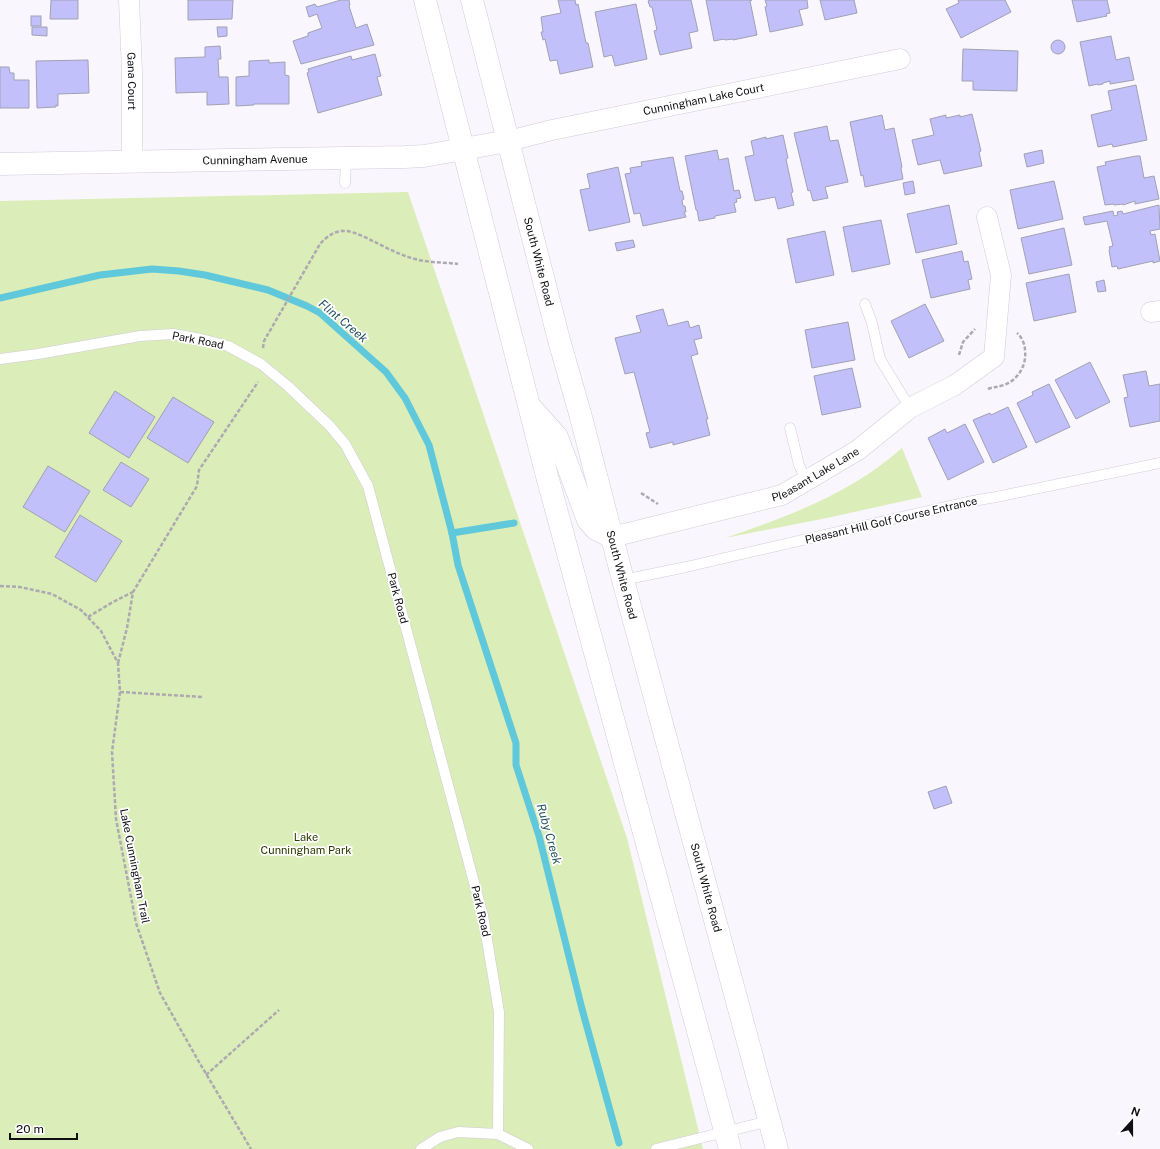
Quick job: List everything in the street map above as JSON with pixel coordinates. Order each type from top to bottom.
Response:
[{"type":"main road","points":[[425,0],[529,405],[728,1141]]},
{"type":"main road","name":"South White Road","points":[[472,0],[559,340],[581,417],[777,1149]]},
{"type":"main road","name":"Cunningham Avenue","points":[[0,164],[417,156],[508,141]]},
{"type":"main road","points":[[529,405],[557,437],[588,520],[596,529],[612,537]]},
{"type":"street","name":"Gana Court","points":[[129,0],[132,71],[132,162]]},
{"type":"street","name":"Cunningham Lake Court","points":[[508,141],[552,130],[900,59]]},
{"type":"street","points":[[987,217],[1001,275],[997,325]]},
{"type":"street","name":"Pleasant Lake Lane","points":[[612,537],[782,495],[858,450],[910,408],[955,385],[994,357],[997,325]]},
{"type":"lane","points":[[345,183],[346,158]]},
{"type":"lane","points":[[865,304],[872,323],[880,359],[910,408]]},
{"type":"lane","name":"Park Road","points":[[0,359],[38,354],[140,336],[173,334],[202,339],[228,346],[261,364],[289,387],[329,425],[345,444],[368,486],[483,916],[499,1012],[498,1134]]},
{"type":"lane","points":[[790,428],[799,465],[806,480]]},
{"type":"lane","name":"Pleasant Hill Golf Course Entrance","points":[[624,580],[967,502],[1160,464]]},
{"type":"lane","points":[[656,1149],[728,1141],[769,1121]]},
{"type":"lane","points":[[421,1149],[440,1137],[458,1132],[498,1134],[528,1149]]},
{"type":"path","points":[[264,341],[296,283],[320,244],[325,237],[336,232],[346,231],[358,234],[417,260],[458,264]]},
{"type":"path","points":[[958,361],[963,342],[974,330],[987,325],[1006,326],[1020,335],[1025,348],[1026,360],[1020,374]]},
{"type":"path","points":[[118,663],[127,628],[133,592],[197,486],[199,470],[258,381]]},
{"type":"path","points":[[642,493],[662,506]]},
{"type":"path","name":"Lake Cunningham Trail","points":[[0,586],[20,587],[52,594],[81,610],[101,631],[118,663],[120,692],[112,752],[116,819],[136,923],[160,993],[250,1149]]},
{"type":"path","points":[[88,617],[112,602],[133,592]]},
{"type":"path","points":[[120,692],[203,697]]},
{"type":"path","points":[[206,1075],[279,1010]]},
{"type":"green space","name":"Lake Cunningham Park","points":[[408,192],[627,838],[703,1149],[0,1149],[0,201]]},
{"type":"green space","points":[[902,448],[922,497],[827,518],[725,538],[795,512],[840,491],[882,464]]},
{"type":"building","points":[[51,0],[78,0],[78,19],[50,19]]},
{"type":"building","points":[[188,0],[233,0],[232,19],[188,20]]},
{"type":"building","points":[[341,0],[349,0],[349,6],[356,28],[367,24],[374,45],[301,64],[293,41],[308,36],[308,33],[322,28],[317,14],[309,17],[306,7],[315,4],[317,7]]},
{"type":"building","points":[[558,0],[575,0],[576,5],[578,4],[586,43],[588,43],[593,67],[560,74],[557,60],[550,61],[545,39],[543,40],[541,32],[543,32],[541,17],[561,13]]},
{"type":"building","points":[[691,0],[698,31],[689,33],[692,48],[660,55],[654,31],[657,30],[652,7],[650,7],[648,1]]},
{"type":"building","points":[[706,0],[752,0],[750,1],[757,35],[733,40],[724,39],[714,41]]},
{"type":"building","points":[[765,0],[807,0],[808,8],[799,10],[803,25],[770,32]]},
{"type":"building","points":[[820,0],[854,0],[857,13],[825,20]]},
{"type":"building","points":[[958,0],[1005,0],[1011,12],[961,38],[946,9],[959,3]]},
{"type":"building","points":[[1072,0],[1107,0],[1110,13],[1106,14],[1107,16],[1077,22]]},
{"type":"building","points":[[636,4],[647,59],[615,66],[612,55],[604,57],[595,12]]},
{"type":"building","points":[[31,16],[41,16],[41,26],[31,26]]},
{"type":"building","points":[[32,27],[47,27],[47,36],[32,35]]},
{"type":"building","points":[[217,27],[227,27],[227,36],[218,37]]},
{"type":"building","points":[[1111,36],[1116,60],[1129,57],[1134,80],[1110,84],[1110,81],[1103,84],[1089,86],[1080,42]]},
{"type":"building","points":[[1058,40],[1063,42],[1065,47],[1063,52],[1058,54],[1053,52],[1051,47],[1053,42]]},
{"type":"building","points":[[220,46],[221,59],[218,59],[219,77],[228,77],[229,104],[207,105],[207,92],[176,93],[175,58],[205,57],[205,47]]},
{"type":"building","points":[[963,49],[1018,51],[1017,91],[973,90],[973,81],[962,81]]},
{"type":"building","points":[[375,54],[381,76],[377,77],[382,95],[318,113],[307,73],[309,72],[308,69],[351,56],[352,60]]},
{"type":"building","points":[[88,60],[89,93],[58,94],[58,106],[37,108],[36,61]]},
{"type":"building","points":[[269,60],[269,63],[285,62],[285,75],[289,76],[289,104],[254,104],[236,106],[236,77],[249,76],[249,61]]},
{"type":"building","points":[[0,67],[9,67],[10,73],[14,73],[14,80],[29,80],[29,108],[0,108]]},
{"type":"building","points":[[1136,85],[1147,140],[1113,147],[1112,144],[1098,147],[1091,115],[1112,110],[1108,91]]},
{"type":"building","points":[[972,114],[981,151],[979,152],[982,166],[944,174],[940,160],[918,165],[912,140],[934,135],[930,119],[946,115],[946,118]]},
{"type":"building","points":[[882,115],[885,130],[894,128],[903,179],[865,187],[863,175],[861,176],[850,122]]},
{"type":"building","points":[[827,126],[830,141],[838,140],[848,182],[825,187],[828,198],[813,201],[810,190],[808,191],[794,133]]},
{"type":"building","points":[[783,135],[788,158],[786,159],[793,192],[791,193],[794,205],[778,209],[775,197],[755,201],[745,157],[754,155],[751,141]]},
{"type":"building","points":[[717,150],[719,160],[728,158],[734,191],[739,190],[741,198],[736,199],[737,202],[734,203],[736,212],[699,221],[685,156]]},
{"type":"building","points":[[1042,150],[1044,163],[1027,167],[1024,154]]},
{"type":"building","points":[[1140,156],[1144,178],[1154,176],[1159,199],[1135,204],[1135,201],[1123,205],[1105,205],[1097,167],[1106,165],[1105,162]]},
{"type":"building","points":[[673,157],[680,191],[682,191],[684,199],[682,200],[683,206],[685,206],[686,212],[684,212],[686,217],[643,226],[640,213],[634,214],[625,174],[631,173],[630,168],[642,166],[641,162]]},
{"type":"building","points":[[618,167],[630,222],[589,231],[580,190],[590,188],[587,174]]},
{"type":"building","points":[[913,181],[915,193],[905,195],[903,183]]},
{"type":"building","points":[[1054,181],[1063,219],[1018,229],[1010,190]]},
{"type":"building","points":[[949,205],[957,244],[916,253],[907,214]]},
{"type":"building","points":[[1159,205],[1160,229],[1150,231],[1151,235],[1155,234],[1160,261],[1153,263],[1153,261],[1118,269],[1117,266],[1112,267],[1109,247],[1113,246],[1107,221],[1085,225],[1083,217],[1113,211],[1114,216],[1118,215],[1117,212],[1122,211],[1123,214]]},
{"type":"building","points":[[881,220],[890,264],[852,272],[843,227]]},
{"type":"building","points":[[1064,228],[1072,265],[1029,274],[1021,238]]},
{"type":"building","points":[[825,231],[834,275],[796,283],[787,239]]},
{"type":"building","points":[[633,240],[635,247],[617,251],[615,243]]},
{"type":"building","points":[[962,251],[964,262],[968,261],[972,279],[968,280],[970,289],[931,298],[922,260]]},
{"type":"building","points":[[1069,274],[1076,312],[1034,321],[1026,283]]},
{"type":"building","points":[[1104,280],[1106,291],[1098,292],[1096,282]]},
{"type":"building","points":[[925,304],[944,341],[909,358],[891,321]]},
{"type":"building","points":[[663,309],[668,326],[688,321],[690,328],[699,325],[702,338],[694,340],[698,354],[691,356],[708,419],[706,419],[710,435],[673,445],[673,442],[650,448],[646,433],[650,432],[634,372],[625,374],[615,338],[641,332],[636,316]]},
{"type":"building","points":[[848,322],[855,360],[812,368],[805,330]]},
{"type":"building","points":[[1090,362],[1110,402],[1076,419],[1055,380]]},
{"type":"building","points":[[852,368],[861,407],[822,415],[814,376]]},
{"type":"building","points":[[1146,371],[1149,386],[1160,384],[1160,421],[1130,427],[1124,398],[1128,397],[1123,375]]},
{"type":"building","points":[[1049,384],[1070,427],[1036,443],[1017,403],[1033,395],[1032,392]]},
{"type":"building","points":[[115,391],[155,417],[129,458],[89,433]]},
{"type":"building","points":[[173,397],[214,422],[188,463],[147,438]]},
{"type":"building","points":[[1008,407],[1027,447],[993,463],[973,420],[990,413],[991,415]]},
{"type":"building","points":[[965,424],[984,462],[948,480],[928,438],[945,429],[947,433]]},
{"type":"building","points":[[121,462],[149,479],[131,507],[103,490]]},
{"type":"building","points":[[48,466],[90,491],[65,532],[23,507]]},
{"type":"building","points":[[80,515],[122,541],[96,582],[55,557]]},
{"type":"building","points":[[946,786],[952,803],[934,809],[928,792]]},
{"type":"waterway","name":"Flint Creek","points":[[0,298],[100,275],[152,269],[205,275],[268,290],[307,306],[320,313],[386,372],[405,398],[429,445],[452,533],[514,523]]},
{"type":"waterway","name":"Ruby Creek","points":[[452,533],[458,565],[516,743],[516,765],[539,836],[582,1009],[619,1143]]}]
